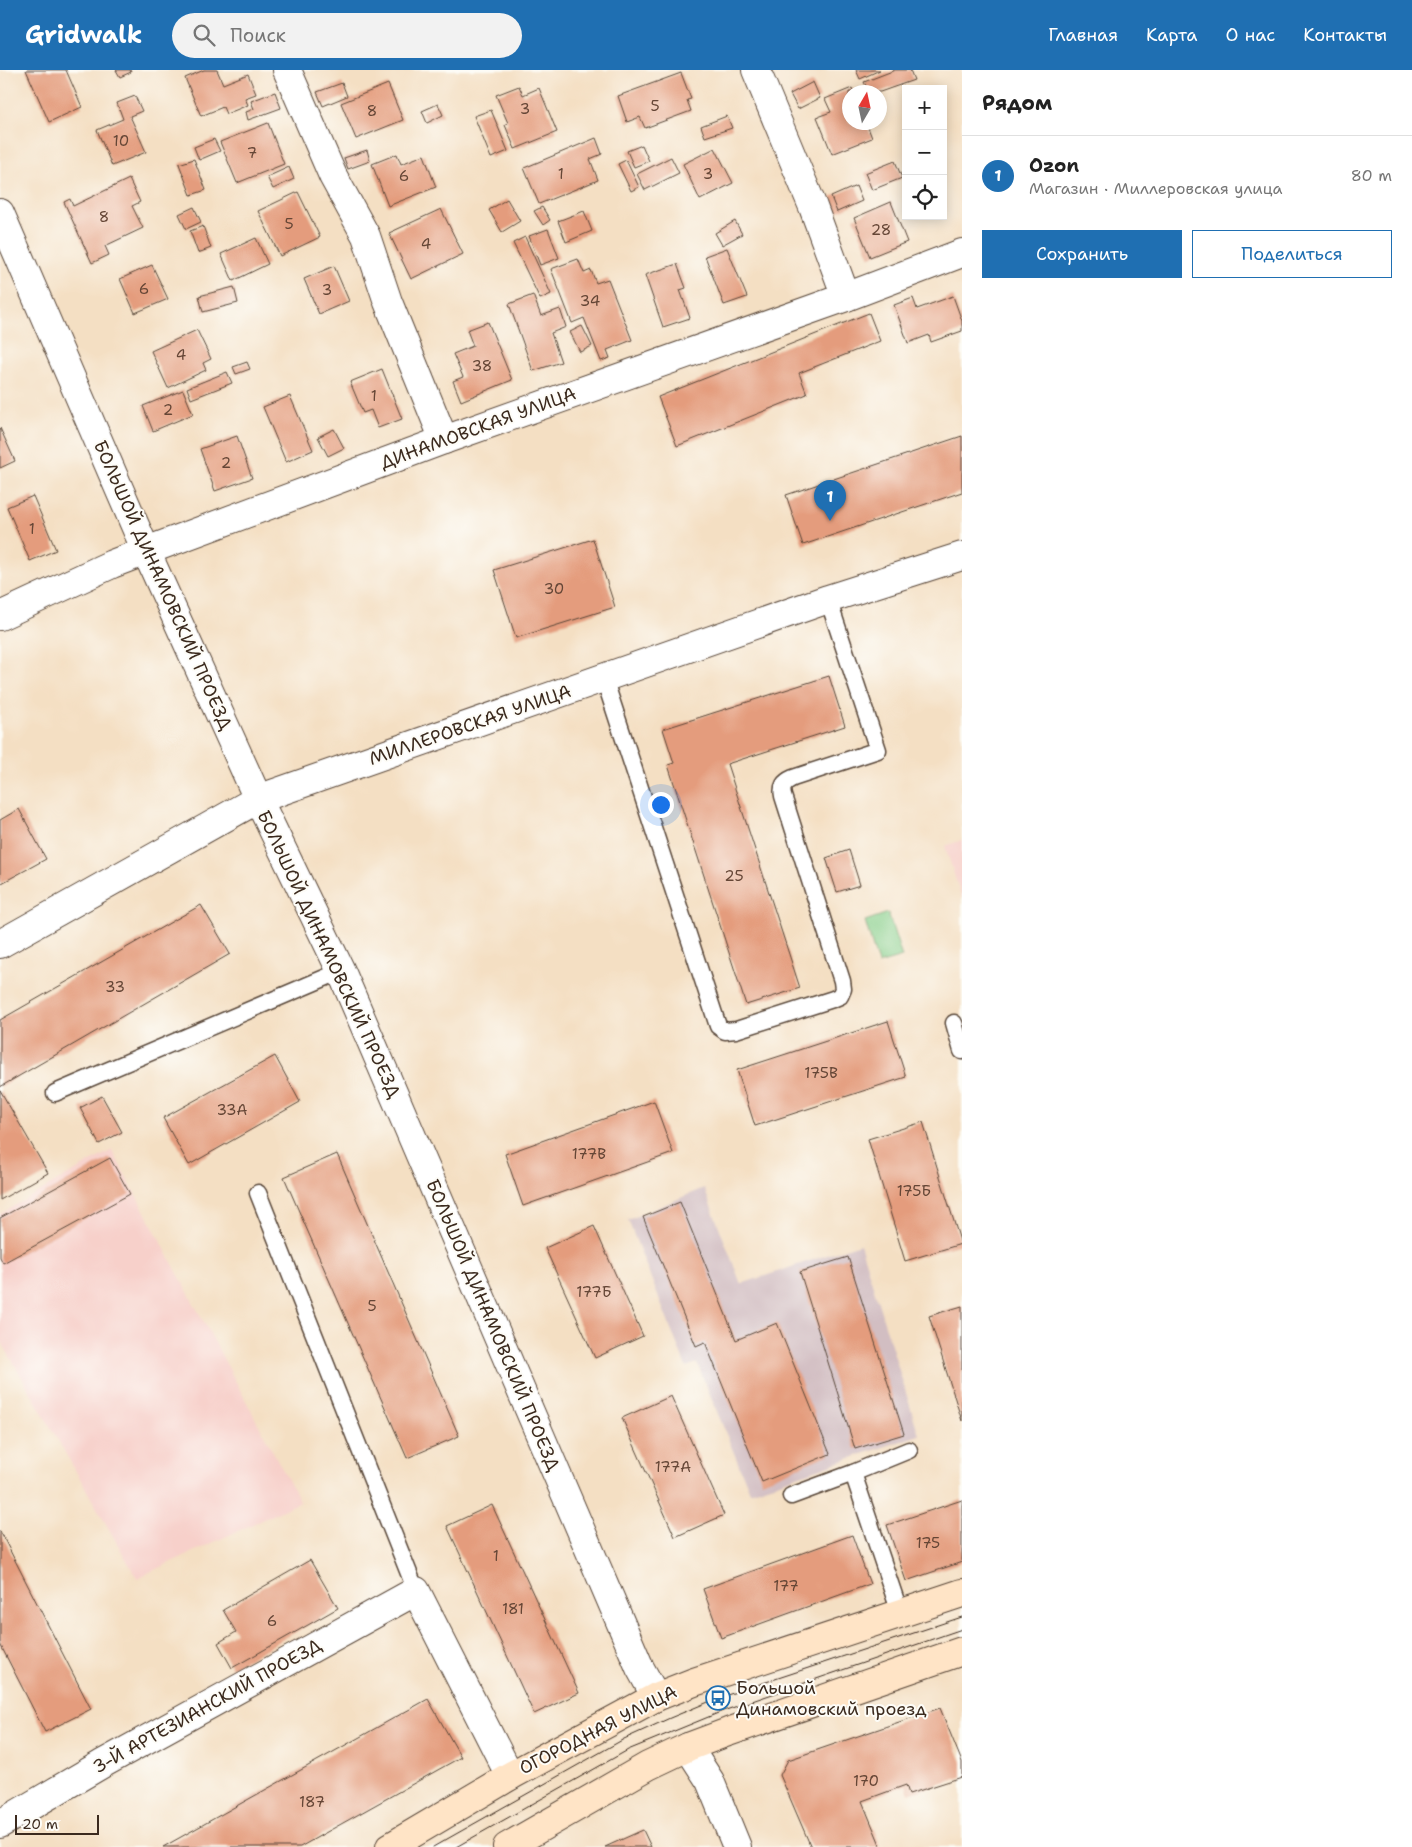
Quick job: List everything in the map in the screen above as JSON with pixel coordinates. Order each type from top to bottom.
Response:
[{"type":"street","points":[[287,70],[334,176],[366,236],[388,302],[444,440]]},
{"type":"street","points":[[756,70],[813,207],[846,297]]},
{"type":"street","name":"БОЛЬШОЙ ДИНАМОВСКИЙ ПРОЕЗД","points":[[0,213],[146,551],[258,799],[341,971],[640,1668],[656,1696]]},
{"type":"street","name":"ДИНАМОВСКАЯ УЛИЦА","points":[[0,616],[112,564],[146,551],[444,440],[846,297],[962,253]]},
{"type":"street","name":"МИЛЛЕРОВСКАЯ УЛИЦА","points":[[0,944],[258,799],[828,599],[962,556]]},
{"type":"street","points":[[416,1591],[510,1776]]},
{"type":"street","name":"3-Й АРТЕЗИАНСКИЙ ПРОЕЗД","points":[[0,1824],[102,1764],[416,1591]]},
{"type":"street","name":"ОГОРОДНАЯ УЛИЦА","points":[[390,1847],[510,1776],[656,1696],[962,1593]]},
{"type":"street","points":[[518,1844],[648,1766],[688,1747],[962,1651]]},
{"type":"street","points":[[688,1747],[710,1781],[737,1847]]},
{"type":"lane","points":[[604,678],[718,1026],[726,1031],[736,1030],[833,999],[840,996],[843,989],[842,981],[782,789],[785,782],[793,778],[878,750],[828,599]]},
{"type":"lane","points":[[55,1093],[341,971]]},
{"type":"lane","points":[[954,1023],[962,1051]]},
{"type":"lane","points":[[258,1192],[416,1591]]},
{"type":"lane","points":[[791,1496],[910,1450]]},
{"type":"lane","points":[[853,1473],[900,1613]]},
{"type":"shaded area","points":[[962,840],[962,899],[945,846]]},
{"type":"shaded area","points":[[112,1150],[300,1502],[137,1578],[0,1339],[0,1214]]},
{"type":"shaded area","points":[[704,1188],[741,1284],[860,1244],[919,1435],[750,1492],[697,1363],[686,1367],[628,1220]]},
{"type":"green space","points":[[888,913],[902,957],[878,964],[865,921]]},
{"type":"building","points":[[26,70],[66,70],[82,107],[49,122]]},
{"type":"building","points":[[116,70],[130,70],[131,72],[120,77]]},
{"type":"building","points":[[204,70],[217,70],[223,84],[248,74],[256,94],[245,98],[248,105],[226,114],[223,107],[201,116],[185,78]]},
{"type":"building","points":[[856,70],[880,70],[860,79]]},
{"type":"building","points":[[895,70],[910,70],[914,80],[887,90],[887,85],[866,85],[864,82]]},
{"type":"building","points":[[681,73],[691,99],[687,100],[691,111],[645,128],[640,117],[627,122],[618,96]]},
{"type":"building","points":[[813,82],[820,98],[798,109],[790,94]]},
{"type":"building","points":[[342,83],[347,96],[323,106],[317,92]]},
{"type":"building","points":[[388,84],[403,120],[356,139],[341,103]]},
{"type":"building","points":[[519,86],[523,95],[539,88],[557,132],[515,149],[505,125],[508,123],[496,95]]},
{"type":"building","points":[[275,92],[281,108],[248,120],[246,112],[254,109],[251,101]]},
{"type":"building","points":[[842,92],[842,130],[869,130],[872,138],[832,154],[817,117],[831,112],[825,99]]},
{"type":"building","points":[[135,96],[142,111],[130,116],[146,152],[112,166],[97,130],[123,119],[117,103]]},
{"type":"building","points":[[438,104],[443,115],[427,123],[422,111]]},
{"type":"building","points":[[491,110],[508,151],[491,158],[474,116]]},
{"type":"building","points":[[727,116],[732,128],[705,137],[701,126]]},
{"type":"building","points":[[268,123],[284,164],[237,183],[220,142]]},
{"type":"building","points":[[596,138],[602,154],[590,159],[598,180],[539,204],[524,168]]},
{"type":"building","points":[[214,139],[220,151],[199,160],[194,147]]},
{"type":"building","points":[[642,145],[649,161],[634,167],[627,151]]},
{"type":"building","points":[[715,148],[733,183],[700,200],[683,164]]},
{"type":"building","points":[[367,150],[370,161],[348,169],[344,158]]},
{"type":"building","points":[[397,154],[401,164],[424,155],[436,187],[388,206],[372,164]]},
{"type":"building","points":[[671,157],[679,173],[645,190],[637,174]]},
{"type":"building","points":[[194,159],[206,190],[191,195],[179,164]]},
{"type":"building","points":[[626,160],[639,187],[631,191],[618,164]]},
{"type":"building","points":[[895,161],[902,178],[872,190],[865,173]]},
{"type":"building","points":[[289,167],[294,179],[273,189],[267,177]]},
{"type":"building","points":[[129,179],[140,202],[132,206],[143,228],[105,246],[109,255],[92,263],[64,202],[70,199],[73,206]]},
{"type":"building","points":[[856,186],[862,201],[837,212],[831,197]]},
{"type":"building","points":[[298,192],[320,237],[280,256],[258,211]]},
{"type":"building","points":[[507,199],[520,221],[502,232],[489,210]]},
{"type":"building","points":[[891,202],[907,242],[870,257],[854,218]]},
{"type":"building","points":[[194,207],[201,222],[186,229],[179,214]]},
{"type":"building","points":[[542,207],[550,220],[543,225],[534,211]]},
{"type":"building","points":[[441,209],[463,254],[411,279],[389,233]]},
{"type":"building","points":[[584,211],[592,231],[566,242],[558,221]]},
{"type":"building","points":[[735,221],[742,234],[722,245],[715,233]]},
{"type":"building","points":[[203,226],[211,248],[198,253],[190,231]]},
{"type":"building","points":[[548,229],[559,258],[540,265],[529,236]]},
{"type":"building","points":[[525,237],[551,294],[540,299],[513,243]]},
{"type":"building","points":[[256,238],[268,264],[233,281],[221,254]]},
{"type":"building","points":[[727,248],[747,297],[724,305],[705,256]]},
{"type":"building","points":[[578,259],[584,273],[591,270],[596,283],[608,279],[632,340],[607,350],[610,358],[601,361],[584,318],[572,323],[551,269]]},
{"type":"building","points":[[677,264],[686,288],[680,290],[690,318],[663,327],[645,275]]},
{"type":"building","points":[[152,265],[168,299],[135,313],[120,279]]},
{"type":"building","points":[[334,266],[349,301],[319,314],[304,279]]},
{"type":"building","points":[[234,287],[238,303],[203,312],[199,296]]},
{"type":"building","points":[[533,295],[541,316],[560,309],[566,327],[551,333],[561,362],[533,371],[509,304]]},
{"type":"building","points":[[953,296],[962,321],[962,331],[931,342],[929,335],[908,343],[894,305],[913,298],[917,309]]},
{"type":"building","points":[[869,313],[880,341],[799,373],[807,394],[677,446],[658,397]]},
{"type":"building","points":[[488,322],[512,380],[461,401],[453,381],[463,377],[453,354],[473,346],[467,330]]},
{"type":"building","points":[[582,326],[592,346],[580,352],[570,332]]},
{"type":"building","points":[[197,330],[211,359],[203,363],[206,370],[168,388],[151,351]]},
{"type":"building","points":[[247,362],[250,369],[236,374],[233,367]]},
{"type":"building","points":[[382,369],[402,419],[378,428],[371,410],[363,413],[350,382]]},
{"type":"building","points":[[227,372],[232,383],[191,399],[187,388]]},
{"type":"building","points":[[183,390],[193,414],[153,431],[143,406]]},
{"type":"building","points":[[290,396],[313,450],[286,462],[263,407]]},
{"type":"building","points":[[0,428],[15,461],[0,468]]},
{"type":"building","points":[[334,429],[344,448],[328,456],[318,437]]},
{"type":"building","points":[[237,436],[252,478],[215,491],[200,449]]},
{"type":"building","points":[[962,436],[962,492],[803,545],[786,495]]},
{"type":"building","points":[[33,496],[56,550],[30,561],[7,507]]},
{"type":"building","points":[[593,539],[615,607],[516,638],[494,570]]},
{"type":"building","points":[[829,676],[845,726],[727,764],[800,988],[746,1005],[668,765],[674,763],[663,729]]},
{"type":"building","points":[[19,809],[46,859],[0,884],[0,820]]},
{"type":"building","points":[[849,850],[860,885],[837,892],[826,858]]},
{"type":"building","points":[[201,905],[230,954],[0,1087],[0,1020]]},
{"type":"building","points":[[888,1021],[906,1077],[755,1126],[737,1070]]},
{"type":"building","points":[[275,1056],[300,1102],[189,1165],[163,1118]]},
{"type":"building","points":[[0,1090],[48,1173],[0,1200]]},
{"type":"building","points":[[102,1096],[122,1132],[99,1144],[80,1108]]},
{"type":"building","points":[[654,1101],[673,1153],[523,1206],[505,1154]]},
{"type":"building","points":[[923,1122],[961,1244],[905,1261],[868,1139]]},
{"type":"building","points":[[337,1154],[459,1436],[407,1458],[284,1177]]},
{"type":"building","points":[[110,1158],[130,1194],[3,1263],[0,1257],[0,1218]]},
{"type":"building","points":[[680,1202],[736,1340],[777,1323],[830,1454],[762,1482],[705,1342],[696,1346],[643,1217]]},
{"type":"building","points":[[594,1226],[643,1336],[595,1358],[545,1248]]},
{"type":"building","points":[[848,1257],[904,1434],[855,1449],[800,1272]]},
{"type":"building","points":[[962,1306],[962,1421],[929,1316]]},
{"type":"building","points":[[671,1396],[724,1515],[675,1537],[622,1418]]},
{"type":"building","points":[[962,1500],[962,1562],[906,1581],[887,1525]]},
{"type":"building","points":[[492,1505],[579,1693],[534,1714],[447,1526]]},
{"type":"building","points":[[0,1531],[91,1709],[45,1732],[0,1644]]},
{"type":"building","points":[[852,1535],[870,1584],[721,1638],[703,1589]]},
{"type":"building","points":[[310,1560],[338,1608],[232,1668],[218,1643],[236,1632],[223,1610]]},
{"type":"building","points":[[428,1699],[461,1757],[300,1847],[163,1847]]},
{"type":"building","points":[[940,1708],[962,1762],[962,1777],[909,1794],[906,1785],[862,1801],[881,1847],[811,1847],[780,1775],[788,1760]]},
{"type":"building","points":[[643,1830],[651,1847],[605,1847]]},
{"type":"tram line","points":[[433,1847],[624,1739],[670,1718],[718,1698],[962,1617]]},
{"type":"tram line","points":[[456,1847],[628,1750],[723,1711],[962,1629]]},
{"type":"place","name":"Ozon","points":[[830,521]]},
{"type":"place","name":"Большой Динамовский проезд","points":[[718,1698]]}]
